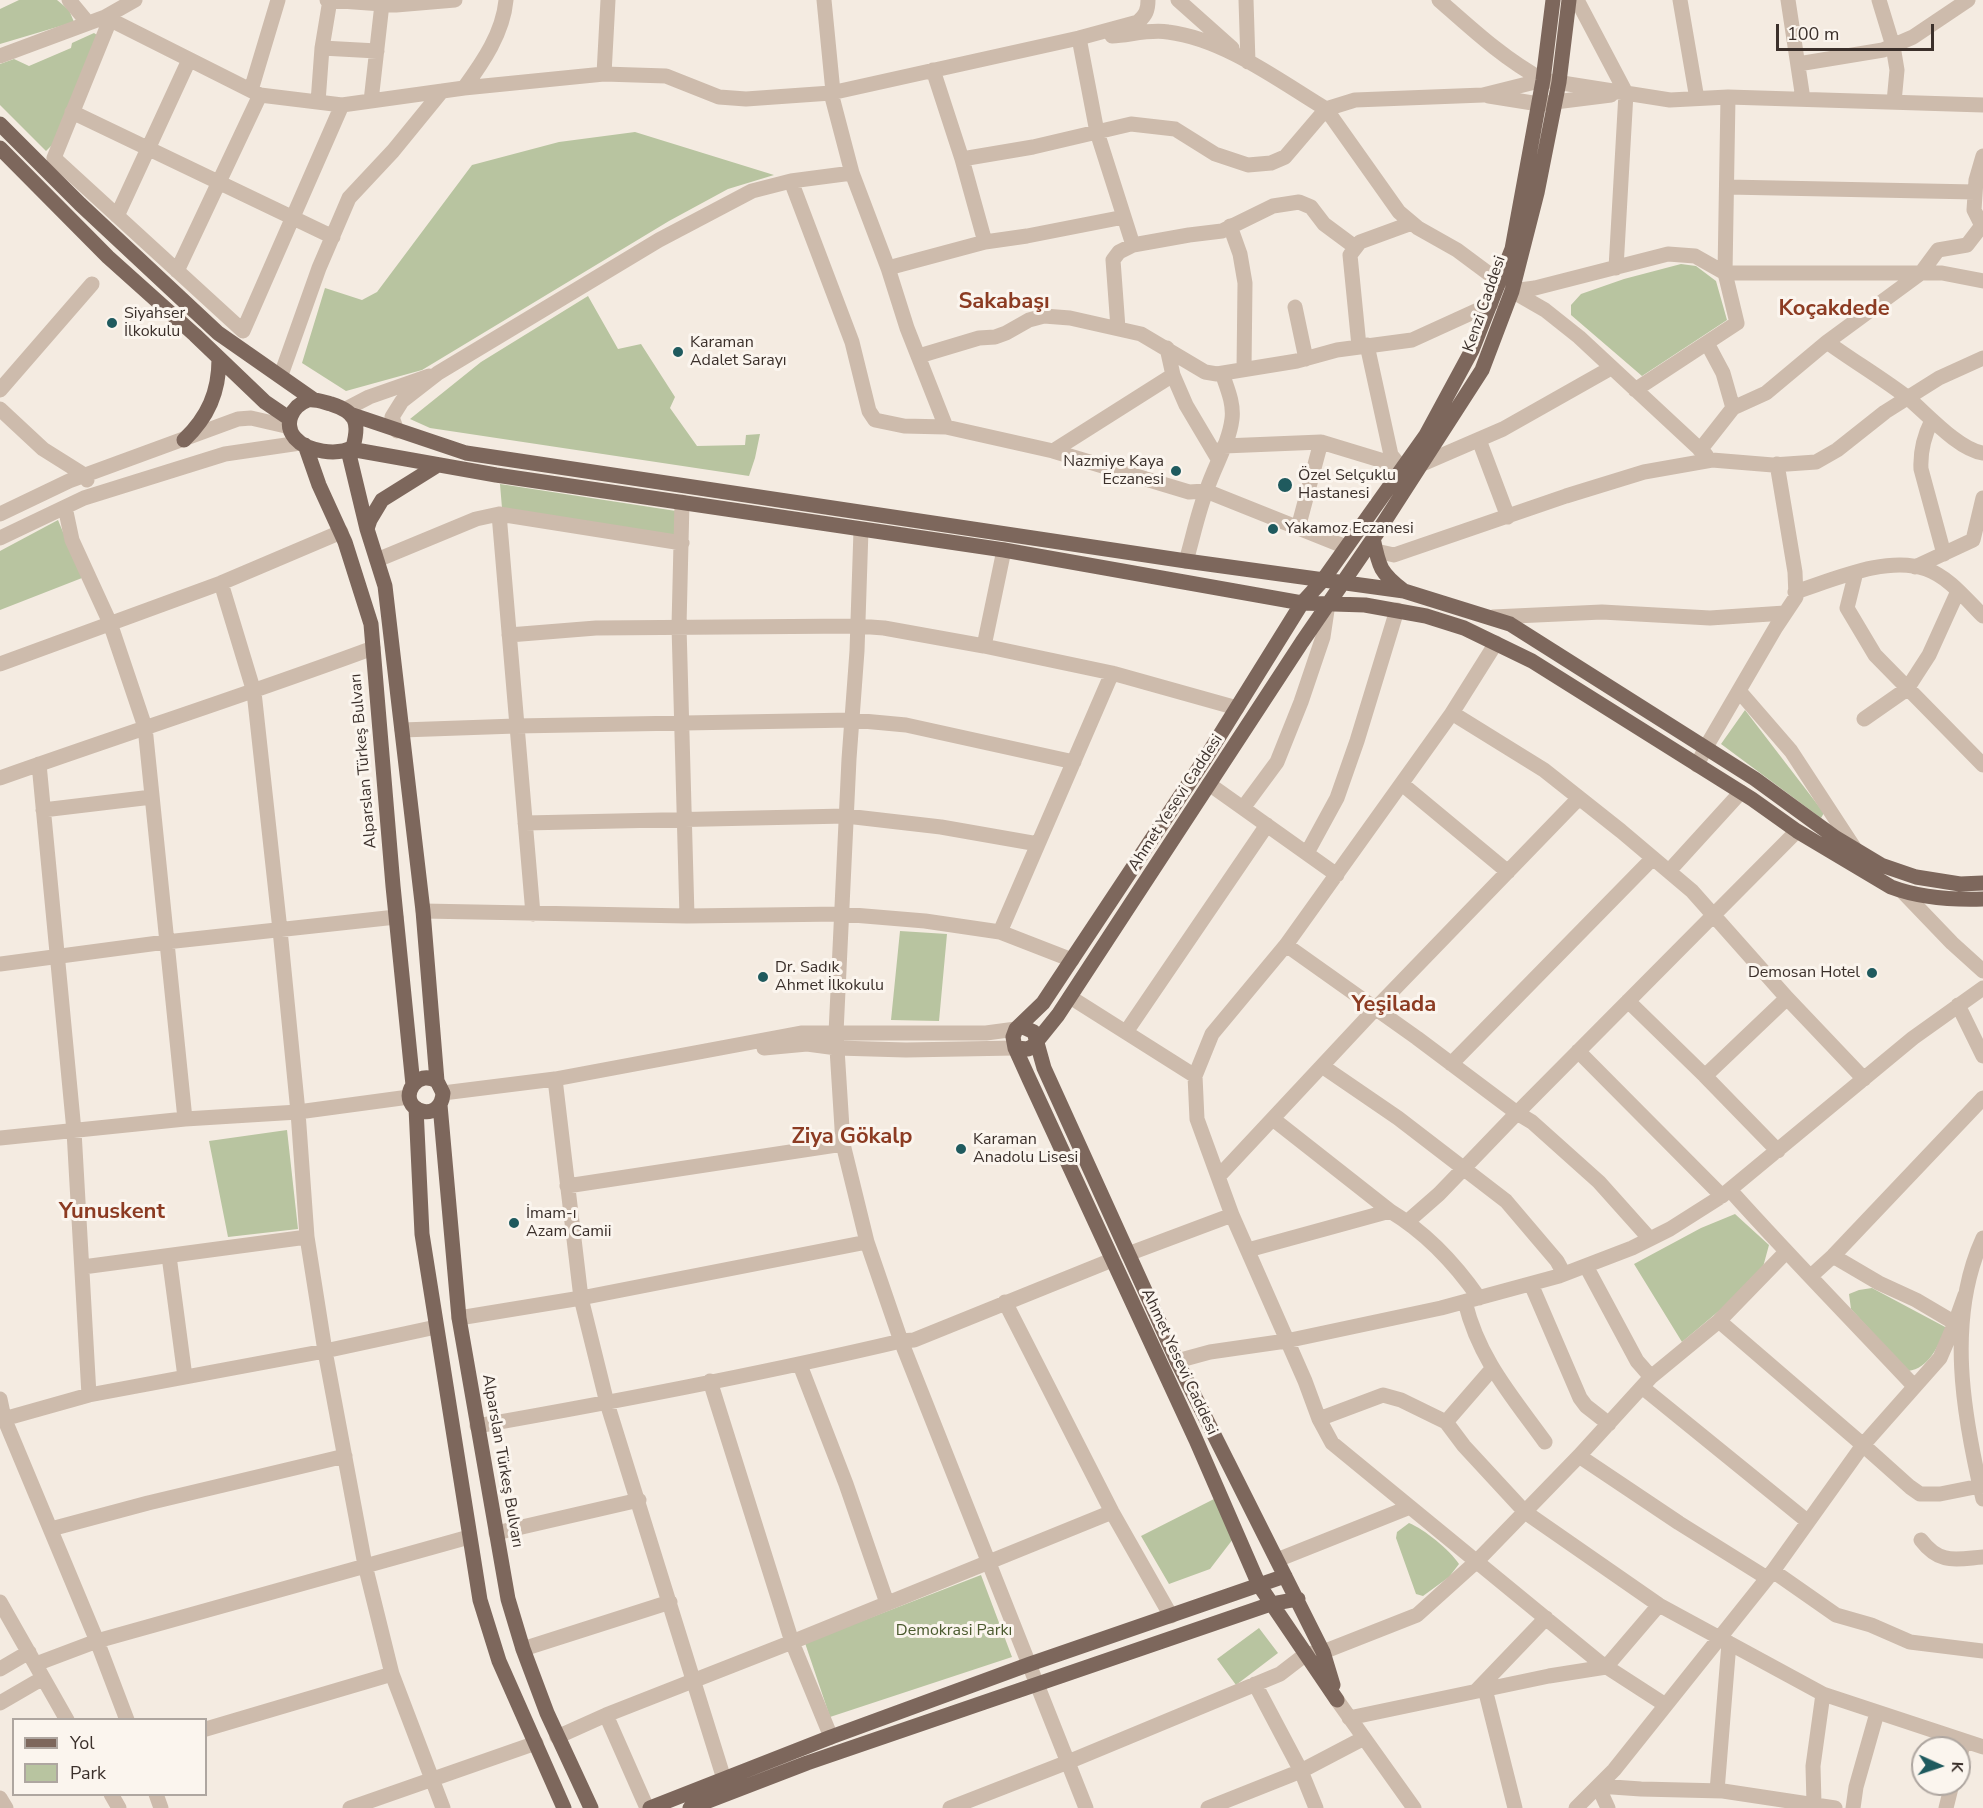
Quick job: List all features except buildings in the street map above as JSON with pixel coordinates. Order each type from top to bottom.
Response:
[{"type":"main road","name":"Kenzi Caddesi","points":[[1323,580],[1426,435],[1472,350],[1491,304],[1506,286],[1539,104],[1554,0]]},
{"type":"main road","name":"Kenzi Caddesi","points":[[1342,583],[1375,545],[1422,464],[1482,370],[1506,286],[1537,193],[1560,82],[1569,0]]},
{"type":"main road","points":[[0,124],[88,211],[218,333],[314,400],[397,431],[466,453],[1186,561],[1404,591],[1510,624],[1706,747],[1881,865],[1916,878],[1960,884],[1983,883]]},
{"type":"main road","points":[[0,148],[108,257],[290,423]]},
{"type":"main road","points":[[184,440],[195,429],[212,402],[218,382],[219,359]]},
{"type":"main road","points":[[314,400],[302,402],[296,406],[290,423],[292,434],[303,444],[321,451],[349,450],[861,530],[1004,550],[1302,603],[1365,605],[1426,616],[1464,628],[1532,661],[1880,882],[1903,892],[1953,900],[1983,899]]},
{"type":"main road","points":[[348,412],[354,420],[357,433],[353,447],[349,450]]},
{"type":"main road","name":"Alparslan Türkeş Bulvarı","points":[[303,444],[341,532],[371,624],[413,1097],[422,1234],[480,1600],[499,1660],[564,1808]]},
{"type":"main road","name":"Alparslan Türkeş Bulvarı","points":[[349,450],[367,529],[385,586],[423,912],[459,1318],[496,1533],[508,1599],[523,1648],[557,1737],[591,1808]]},
{"type":"main road","points":[[367,529],[382,500],[438,465]]},
{"type":"main road","points":[[1375,545],[1382,570],[1388,579],[1404,591]]},
{"type":"main road","name":"Ahmet Yesevi Caddesi","points":[[1323,580],[1302,603],[1205,759],[1043,1003],[1016,1029],[1013,1037],[1015,1048],[1191,1429],[1259,1585],[1337,1700]]},
{"type":"main road","name":"Ahmet Yesevi Caddesi","points":[[1337,1700],[1323,1652],[1177,1360],[1044,1068],[1037,1040],[1070,997],[1342,583]]},
{"type":"main road","points":[[1015,1048],[1028,1049],[1037,1040],[1030,1029],[1023,1027],[1016,1029]]},
{"type":"main road","points":[[422,1078],[433,1079],[440,1093],[437,1108],[427,1112],[413,1097],[422,1078]]},
{"type":"main road","points":[[649,1808],[831,1737],[1030,1664],[1285,1576]]},
{"type":"main road","points":[[690,1808],[807,1763],[1271,1604],[1298,1599]]},
{"type":"street","points":[[69,0],[88,23]]},
{"type":"street","points":[[0,56],[88,23],[107,19],[135,0]]},
{"type":"street","points":[[177,271],[256,93],[278,0]]},
{"type":"street","points":[[318,102],[322,48],[329,0],[385,3],[456,0]]},
{"type":"street","points":[[464,88],[489,53],[505,16],[506,0]]},
{"type":"street","points":[[604,74],[608,0]]},
{"type":"street","points":[[824,0],[832,92],[852,173],[888,268],[907,328],[946,427]]},
{"type":"street","points":[[1246,0],[1248,62]]},
{"type":"street","points":[[1439,0],[1492,46],[1543,80]]},
{"type":"street","points":[[1577,0],[1626,93],[1616,268]]},
{"type":"street","points":[[1680,0],[1697,99]]},
{"type":"street","points":[[1788,0],[1803,99]]},
{"type":"street","points":[[1879,0],[1893,46],[1897,70],[1894,102]]},
{"type":"street","points":[[1798,64],[1883,50],[1913,37],[1968,0]]},
{"type":"street","points":[[1178,1],[1248,62]]},
{"type":"street","points":[[1079,38],[1175,29],[1182,21],[1183,11],[1178,1]]},
{"type":"street","points":[[371,101],[376,51],[385,3]]},
{"type":"street","points":[[107,19],[256,93],[318,102],[342,105],[464,88],[604,74],[666,76],[719,97],[746,99],[832,92],[1079,38],[1138,22],[1144,17],[1150,3]]},
{"type":"street","points":[[1150,3],[1149,20],[1160,30],[1197,37],[1248,62],[1326,109],[1399,212],[1418,228],[1457,250],[1506,286],[1545,310],[1579,337],[1712,460]]},
{"type":"street","points":[[107,19],[54,158],[243,331],[342,105]]},
{"type":"street","points":[[1079,38],[1097,132],[1133,246]]},
{"type":"street","points":[[322,48],[376,51]]},
{"type":"street","points":[[117,216],[189,60]]},
{"type":"street","points":[[933,69],[962,159],[985,242]]},
{"type":"street","points":[[1483,95],[1543,80],[1670,100],[1728,97],[1983,105]]},
{"type":"street","points":[[281,375],[319,268],[349,198],[393,151],[442,91]]},
{"type":"street","points":[[962,159],[1034,147],[1131,124],[1175,129],[1215,154],[1248,165],[1271,163],[1285,157],[1326,109],[1355,100],[1483,95],[1539,104],[1555,104],[1626,93]]},
{"type":"street","points":[[1635,390],[1737,323],[1725,273],[1728,97]]},
{"type":"street","points":[[72,112],[333,237]]},
{"type":"street","points":[[1700,450],[1733,408],[1766,393],[1827,342],[1921,273],[1938,250],[1967,245],[1982,225],[1974,210],[1979,169],[1983,156]]},
{"type":"street","points":[[397,431],[392,417],[402,401],[438,373],[641,250],[752,191],[791,180],[852,173]]},
{"type":"street","points":[[791,180],[852,342],[868,411],[875,420],[904,426],[946,427],[1053,451],[1189,492],[1206,491],[1346,547]]},
{"type":"street","points":[[1727,187],[1976,192]]},
{"type":"street","points":[[1118,328],[1113,260],[1119,252],[1133,246],[1222,231],[1274,206],[1299,202],[1311,207],[1324,224],[1355,247]]},
{"type":"street","points":[[888,268],[985,242],[1124,217]]},
{"type":"street","points":[[1221,453],[1321,442],[1400,466],[1392,455],[1363,346],[1350,255],[1360,242],[1412,223]]},
{"type":"street","points":[[1230,226],[1240,254],[1245,283],[1244,370]]},
{"type":"street","points":[[1506,286],[1535,288],[1668,254],[1695,256],[1725,273],[1942,273],[1983,281]]},
{"type":"street","points":[[0,390],[92,284]]},
{"type":"street","points":[[919,356],[979,338],[995,337],[1029,320],[1044,316],[1070,318],[1142,334],[1205,372],[1222,373],[1306,359],[1337,350],[1412,340],[1491,304]]},
{"type":"street","points":[[1295,307],[1306,359]]},
{"type":"street","points":[[1827,342],[1907,398],[1975,452],[1983,453]]},
{"type":"street","points":[[1707,343],[1723,373],[1733,408]]},
{"type":"street","points":[[1167,348],[1173,375],[1186,405],[1221,453]]},
{"type":"street","points":[[1382,570],[1394,555],[1644,472],[1712,460],[1778,464],[1816,462],[1837,450],[1885,412],[1939,378],[1983,358]]},
{"type":"street","points":[[1422,464],[1503,429],[1611,368]]},
{"type":"street","points":[[348,412],[369,397],[438,373]]},
{"type":"street","points":[[1186,561],[1206,491],[1229,438],[1232,401],[1222,373]]},
{"type":"street","points":[[1053,451],[1173,375]]},
{"type":"street","points":[[0,409],[43,449],[86,476],[93,495]]},
{"type":"street","points":[[0,514],[86,476],[238,419],[251,418],[290,423]]},
{"type":"street","points":[[1932,420],[1924,438],[1920,458],[1944,554]]},
{"type":"street","points":[[1479,440],[1508,517]]},
{"type":"street","points":[[1298,528],[1321,442]]},
{"type":"street","points":[[0,538],[93,495],[225,454],[303,444]]},
{"type":"street","points":[[1697,765],[1796,597],[1778,464]]},
{"type":"street","points":[[1915,567],[1973,540],[1983,498]]},
{"type":"street","points":[[682,502],[679,626],[687,916]]},
{"type":"street","points":[[65,507],[72,540],[110,623],[145,727],[185,1119]]},
{"type":"street","points":[[377,560],[476,519],[499,514],[682,543]]},
{"type":"street","points":[[499,514],[533,914]]},
{"type":"street","points":[[861,530],[858,626],[841,914],[837,1041],[843,1144],[867,1242],[901,1341],[1086,1808]]},
{"type":"street","points":[[0,664],[221,584],[341,532]]},
{"type":"street","points":[[1375,545],[1394,555]]},
{"type":"street","points":[[984,646],[1004,550]]},
{"type":"street","points":[[1795,592],[1856,572],[1902,564],[1927,569],[1953,585],[1983,616]]},
{"type":"street","points":[[1856,572],[1847,608],[1875,655],[1983,765]]},
{"type":"street","points":[[221,584],[254,692],[298,1112],[307,1237],[325,1350],[365,1565],[393,1674],[443,1808]]},
{"type":"street","points":[[1864,719],[1907,689],[1929,655],[1958,591]]},
{"type":"street","points":[[1244,808],[1277,762],[1323,638],[1328,604]]},
{"type":"street","points":[[1307,853],[1337,798],[1397,610]]},
{"type":"street","points":[[1493,617],[1602,612],[1710,618],[1785,613]]},
{"type":"street","points":[[509,635],[596,628],[679,626],[884,628],[1112,673],[1237,708]]},
{"type":"street","points":[[1496,644],[1452,713],[1337,875],[1286,945],[1212,1034],[1195,1077],[1197,1119],[1232,1215],[1305,1381],[1319,1419],[1332,1443],[1606,1667],[1664,1704]]},
{"type":"street","points":[[0,778],[145,727],[254,692],[373,648]]},
{"type":"street","points":[[1000,932],[1112,673]]},
{"type":"street","points":[[1739,691],[1791,751],[1855,849]]},
{"type":"street","points":[[1452,713],[1544,770],[1692,891],[1787,998],[1864,1079]]},
{"type":"street","points":[[402,730],[852,720],[906,724],[1074,762]]},
{"type":"street","points":[[39,764],[74,1131],[89,1395]]},
{"type":"street","points":[[1209,784],[1337,875]]},
{"type":"street","points":[[1402,784],[1508,872]]},
{"type":"street","points":[[1669,871],[1741,792]]},
{"type":"street","points":[[43,810],[152,797]]},
{"type":"street","points":[[1219,1176],[1376,1008],[1579,798]]},
{"type":"street","points":[[525,823],[846,816],[941,827],[1038,844]]},
{"type":"street","points":[[1126,1032],[1267,825]]},
{"type":"street","points":[[1407,1222],[1439,1194],[1797,831]]},
{"type":"street","points":[[1451,1064],[1653,858]]},
{"type":"street","points":[[1903,892],[1983,972]]},
{"type":"street","points":[[423,912],[687,916],[841,914],[925,921],[1000,932],[1072,960]]},
{"type":"street","points":[[0,964],[166,942],[396,917]]},
{"type":"street","points":[[1286,945],[1532,1122],[1599,1182],[1650,1239]]},
{"type":"street","points":[[1177,1360],[1286,1341],[1472,1300],[1564,1274],[1650,1239],[1670,1229],[1726,1193],[1913,1038],[1983,988]]},
{"type":"street","points":[[1070,997],[1195,1077]]},
{"type":"street","points":[[1705,1076],[1787,998]]},
{"type":"street","points":[[1628,1001],[1778,1151]]},
{"type":"street","points":[[1958,1005],[1983,1056]]},
{"type":"street","points":[[837,1041],[986,1033],[1016,1029]]},
{"type":"street","points":[[440,1093],[555,1079],[801,1033],[837,1041],[906,1050],[1015,1048]]},
{"type":"street","points":[[1578,1051],[1811,1276],[1914,1386]]},
{"type":"street","points":[[1322,1066],[1398,1118],[1506,1201],[1557,1261],[1564,1274]]},
{"type":"street","points":[[555,1079],[581,1298],[607,1403],[724,1779]]},
{"type":"street","points":[[0,1138],[185,1119],[298,1112],[413,1097]]},
{"type":"street","points":[[1811,1276],[1833,1256],[1983,1098]]},
{"type":"street","points":[[1273,1119],[1407,1222],[1463,1275],[1472,1300],[1471,1328],[1492,1369],[1545,1442]]},
{"type":"street","points":[[567,1186],[843,1144]]},
{"type":"street","points":[[1248,1250],[1390,1211]]},
{"type":"street","points":[[1128,1254],[1232,1215]]},
{"type":"street","points":[[83,1267],[307,1237]]},
{"type":"street","points":[[1576,1808],[1614,1770],[1664,1704],[1724,1640],[1863,1445],[1940,1358],[1955,1323],[1983,1238]]},
{"type":"street","points":[[459,1318],[581,1298],[867,1242]]},
{"type":"street","points":[[950,1808],[973,1804],[1280,1674],[1306,1654],[1323,1652],[1417,1615],[1477,1561],[1647,1382],[1719,1321],[1786,1252]]},
{"type":"street","points":[[169,1256],[185,1377]]},
{"type":"street","points":[[1833,1256],[1955,1323]]},
{"type":"street","points":[[477,1426],[607,1403],[914,1340],[1112,1260]]},
{"type":"street","points":[[1586,1266],[1647,1382],[1807,1521]]},
{"type":"street","points":[[1531,1284],[1580,1398],[1586,1406],[1609,1424]]},
{"type":"street","points":[[1719,1321],[1920,1494],[1982,1492],[1969,1437],[1961,1359],[1965,1295]]},
{"type":"street","points":[[1005,1302],[1112,1512],[1171,1616]]},
{"type":"street","points":[[2,1419],[89,1395],[436,1327]]},
{"type":"street","points":[[800,1365],[846,1484],[887,1603]]},
{"type":"street","points":[[1446,1422],[1492,1369]]},
{"type":"street","points":[[710,1381],[792,1642],[831,1737]]},
{"type":"street","points":[[1319,1419],[1383,1395],[1446,1422],[1464,1446],[1525,1512],[1659,1605],[1823,1695],[1946,1736]]},
{"type":"street","points":[[0,1399],[2,1419],[51,1529],[127,1718]]},
{"type":"street","points":[[51,1529],[148,1503],[345,1456]]},
{"type":"street","points":[[1579,1456],[1679,1523],[1836,1615],[1871,1625],[1910,1642],[1983,1651]]},
{"type":"street","points":[[496,1533],[639,1500]]},
{"type":"street","points":[[1277,1560],[1410,1507]]},
{"type":"street","points":[[557,1737],[606,1715],[1112,1512]]},
{"type":"street","points":[[0,1669],[36,1665],[97,1641],[469,1536]]},
{"type":"street","points":[[1921,1540],[1928,1549],[1944,1559],[1983,1557]]},
{"type":"street","points":[[0,1602],[66,1718]]},
{"type":"street","points":[[523,1648],[670,1602]]},
{"type":"street","points":[[1349,1718],[1606,1667],[1659,1605]]},
{"type":"street","points":[[1481,1690],[1546,1618]]},
{"type":"street","points":[[1717,1791],[1724,1640]]},
{"type":"street","points":[[0,1703],[36,1665]]},
{"type":"street","points":[[207,1729],[393,1674]]},
{"type":"street","points":[[1255,1684],[1301,1771],[1316,1808]]},
{"type":"street","points":[[1481,1690],[1515,1808]]},
{"type":"street","points":[[1814,1804],[1813,1766],[1823,1695]]},
{"type":"street","name":"Ahmet Yesevi Caddesi","points":[[1337,1700],[1414,1808]]},
{"type":"street","points":[[1853,1808],[1856,1786],[1877,1713]]},
{"type":"street","points":[[606,1715],[649,1808]]},
{"type":"street","points":[[1208,1808],[1301,1771],[1364,1738]]},
{"type":"street","points":[[350,1808],[536,1743]]},
{"type":"street","points":[[1598,1786],[1717,1791],[1835,1808]]},
{"type":"street","points":[[1598,1786],[1608,1808]]},
{"type":"street","points":[[0,1798],[6,1808]]},
{"type":"green space","points":[[19,0],[57,0],[69,10],[74,22],[0,44],[0,9]]},
{"type":"green space","points":[[94,33],[97,35],[58,139],[46,151],[0,105],[0,64],[14,59],[29,66],[71,48],[72,43]]},
{"type":"green space","points":[[635,132],[774,175],[728,189],[669,221],[422,370],[346,391],[302,363],[325,288],[362,300],[377,292],[472,165],[559,142]]},
{"type":"green space","points":[[1681,264],[1696,266],[1716,281],[1727,320],[1642,376],[1571,315],[1571,305],[1581,294],[1624,279]]},
{"type":"green space","points":[[588,296],[618,349],[641,344],[675,397],[670,408],[697,446],[745,445],[746,435],[760,434],[749,476],[430,428],[410,419],[481,362]]},
{"type":"green space","points":[[500,484],[676,511],[677,539],[502,508]]},
{"type":"green space","points":[[58,520],[82,578],[0,610],[0,551]]},
{"type":"green space","points":[[1745,710],[1824,813],[1821,818],[1721,744]]},
{"type":"green space","points":[[900,931],[947,934],[939,1021],[891,1020]]},
{"type":"green space","points":[[287,1130],[298,1229],[228,1237],[209,1141]]},
{"type":"green space","points":[[1735,1214],[1769,1245],[1763,1267],[1726,1305],[1682,1342],[1634,1264],[1701,1228]]},
{"type":"green space","points":[[1872,1288],[1947,1328],[1936,1349],[1922,1366],[1908,1371],[1851,1309],[1849,1294]]},
{"type":"green space","points":[[1216,1498],[1233,1539],[1210,1569],[1169,1584],[1141,1536]]},
{"type":"green space","points":[[1409,1523],[1436,1540],[1459,1564],[1449,1577],[1423,1596],[1416,1594],[1396,1538],[1397,1532]]},
{"type":"green space","name":"Demokrasi Parkı","points":[[981,1575],[1012,1657],[830,1717],[805,1643]]},
{"type":"green space","points":[[1259,1628],[1278,1653],[1236,1685],[1217,1659]]},
{"type":"place","name":"Siyahser İlkokulu","points":[[112,323]]},
{"type":"place","name":"Karaman Adalet Sarayı","points":[[678,352]]},
{"type":"place","name":"Nazmiye Kaya Eczanesi","points":[[1176,471]]},
{"type":"place","name":"Özel Selçuklu Hastanesi","points":[[1285,485]]},
{"type":"place","name":"Yakamoz Eczanesi","points":[[1273,529]]},
{"type":"place","name":"Demosan Hotel","points":[[1872,973]]},
{"type":"place","name":"Dr. Sadık Ahmet İlkokulu","points":[[763,977]]},
{"type":"place","name":"Karaman Anadolu Lisesi","points":[[961,1149]]},
{"type":"place","name":"İmam-ı Azam Camii","points":[[514,1223]]},
{"type":"district","name":"Sakabaşı","points":[[1004,303]]},
{"type":"district","name":"Koçakdede","points":[[1834,310]]},
{"type":"district","name":"Yeşilada","points":[[1394,1006]]},
{"type":"district","name":"Ziya Gökalp","points":[[852,1138]]},
{"type":"district","name":"Yunuskent","points":[[112,1213]]}]
